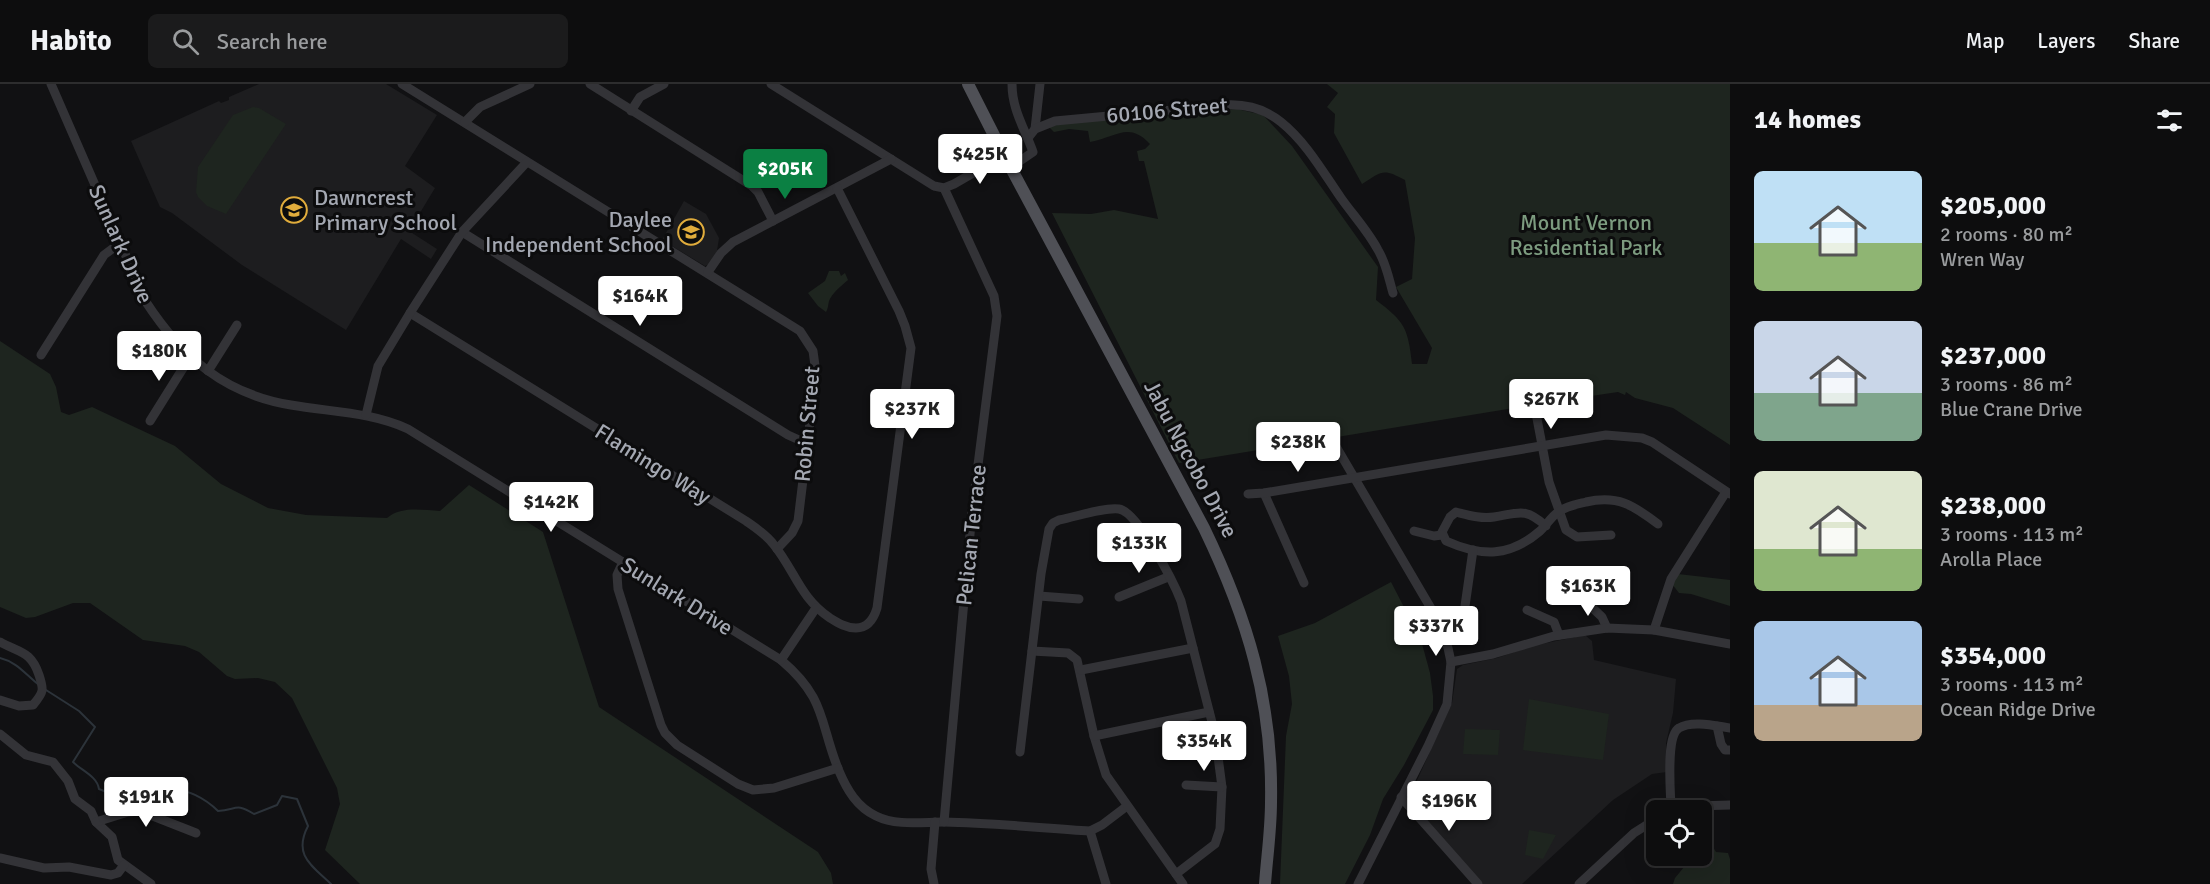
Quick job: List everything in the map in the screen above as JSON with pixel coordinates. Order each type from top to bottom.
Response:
[{"type":"main road","name":"Jabu Ngcobo Drive","points":[[968,84],[1204,528],[1245,622],[1257,666],[1267,719],[1271,761],[1271,804],[1265,884]]},
{"type":"street","name":"Sunlark Drive","points":[[51,84],[146,302],[165,331],[190,357],[208,371],[260,398],[290,405],[366,415],[408,429],[781,660],[801,678],[817,701],[838,768],[851,796],[879,818],[897,822],[940,822],[1090,831]]},
{"type":"street","name":"Robin Street","points":[[402,84],[800,331],[808,342],[815,361],[816,373],[796,527],[777,549]]},
{"type":"street","points":[[465,122],[480,107],[530,84]]},
{"type":"street","points":[[590,84],[752,186],[758,192],[773,221]]},
{"type":"street","points":[[631,111],[640,97],[664,84]]},
{"type":"street","points":[[771,84],[934,186],[944,188],[1033,152],[1018,119],[1012,84]]},
{"type":"street","points":[[1028,138],[1035,129],[1040,84]]},
{"type":"street","name":"60106 Street","points":[[1035,129],[1055,120],[1110,115],[1239,104],[1259,109],[1281,122],[1322,169],[1378,250],[1393,293]]},
{"type":"street","points":[[708,273],[726,247],[891,159]]},
{"type":"street","points":[[366,415],[378,366],[410,313],[462,232],[527,162]]},
{"type":"street","points":[[781,660],[816,608],[835,621],[852,628],[865,626],[874,618],[911,357],[905,326],[837,188]]},
{"type":"street","name":"Pelican Terrace","points":[[934,884],[931,869],[940,822],[972,512],[997,316],[997,306],[991,289],[944,188]]},
{"type":"street","points":[[462,232],[788,435],[807,444]]},
{"type":"street","points":[[41,355],[104,255],[120,243]]},
{"type":"street","name":"Flamingo Way","points":[[410,313],[746,521],[768,538],[777,549],[804,594],[816,608]]},
{"type":"street","points":[[208,371],[237,325]]},
{"type":"street","points":[[150,421],[190,357]]},
{"type":"street","points":[[1535,408],[1549,482],[1566,530],[1577,537],[1611,535]]},
{"type":"street","points":[[1248,494],[1606,435],[1642,438],[1659,446],[1728,493],[1671,579],[1654,630]]},
{"type":"street","points":[[1331,438],[1439,622],[1450,662],[1447,704],[1358,884]]},
{"type":"street","points":[[1264,493],[1304,583]]},
{"type":"street","points":[[1546,526],[1527,513],[1510,513],[1492,517],[1456,512],[1450,517],[1442,535],[1446,541],[1487,553],[1513,549],[1527,543],[1546,526],[1558,511],[1603,499],[1621,501],[1658,524]]},
{"type":"street","points":[[1020,752],[1046,539],[1053,524],[1059,520],[1119,509],[1134,518],[1181,601],[1218,746],[1222,787],[1220,829],[1215,844],[1176,874]]},
{"type":"street","points":[[1414,531],[1434,536],[1442,535]]},
{"type":"street","points":[[1465,606],[1473,550]]},
{"type":"street","points":[[623,562],[617,575],[618,589],[661,725],[670,740],[738,784],[753,790],[774,788],[838,768]]},
{"type":"street","points":[[1119,597],[1168,577]]},
{"type":"street","points":[[1039,596],[1079,599]]},
{"type":"street","points":[[1584,600],[1602,617],[1607,628]]},
{"type":"street","points":[[1527,610],[1554,622],[1559,636]]},
{"type":"street","points":[[1450,662],[1493,654],[1559,636],[1607,628],[1654,630],[1730,644]]},
{"type":"street","points":[[0,642],[28,656],[37,666],[42,690],[33,705],[19,706],[0,700]]},
{"type":"street","points":[[1081,670],[1192,648]]},
{"type":"street","points":[[1032,651],[1068,653],[1077,660],[1094,736],[1106,775],[1183,884]]},
{"type":"street","points":[[1094,736],[1209,712]]},
{"type":"street","points":[[0,724],[1,734],[26,754],[53,762],[68,781],[75,799],[91,811],[96,822],[112,837],[118,860],[151,884]]},
{"type":"street","points":[[1673,800],[1671,747],[1674,732],[1680,727],[1692,725],[1730,728]]},
{"type":"street","points":[[1717,726],[1721,744],[1725,750],[1730,750]]},
{"type":"street","points":[[1186,785],[1222,787]]},
{"type":"street","points":[[1401,797],[1478,884]]},
{"type":"street","points":[[1712,806],[1730,805]]},
{"type":"street","points":[[1106,884],[1090,831],[1127,806]]},
{"type":"street","points":[[96,822],[128,812],[140,811],[196,833]]},
{"type":"street","points":[[1579,884],[1634,833],[1646,825]]},
{"type":"street","points":[[0,858],[44,868],[69,867],[111,875],[118,873],[124,865]]},
{"type":"shaded area","name":"Dawncrest Primary School","points":[[259,84],[386,84],[437,115],[405,166],[435,188],[409,231],[437,249],[431,259],[401,239],[346,330],[242,265],[172,213],[160,207],[131,141],[219,101],[221,103],[229,100],[229,97]]},
{"type":"shaded area","name":"Daylee Independent School","points":[[684,201],[706,214],[719,238],[717,251],[710,264],[705,266],[662,240]]},
{"type":"shaded area","points":[[1585,635],[1592,641],[1594,660],[1676,679],[1673,713],[1666,743],[1667,772],[1652,774],[1613,800],[1522,884],[1482,884],[1411,804],[1409,798],[1452,703],[1457,669],[1463,665],[1497,658],[1532,646]]},
{"type":"green space","name":"Mount Vernon Residential Park","points":[[1327,84],[1730,84],[1730,445],[1673,408],[1635,398],[1626,392],[1625,395],[1618,392],[1179,463],[1052,213],[1091,214],[1114,210],[1158,219],[1144,161],[1139,161],[1137,151],[1145,149],[1150,144],[1135,133],[1129,132],[1090,142],[1088,131],[1069,129],[1054,132],[1047,125],[1138,115],[1237,109],[1263,115],[1292,146],[1378,267],[1376,300],[1399,320],[1403,327],[1409,342],[1412,364],[1427,364],[1432,348],[1396,287],[1412,279],[1415,238],[1405,180],[1383,173],[1362,184],[1334,133],[1335,114],[1327,107],[1338,93]]},
{"type":"green space","points":[[253,107],[259,108],[286,124],[226,214],[207,206],[198,197],[196,192],[198,167],[233,115]]},
{"type":"green space","points":[[829,271],[839,271],[841,276],[845,273],[848,280],[832,295],[826,312],[808,293],[825,281]]},
{"type":"green space","points":[[0,341],[50,374],[56,387],[61,412],[69,415],[92,407],[175,446],[221,484],[268,508],[306,515],[387,518],[405,510],[440,511],[469,485],[543,532],[599,707],[818,852],[831,873],[833,884],[360,884],[325,850],[340,804],[337,788],[292,698],[275,682],[258,678],[235,679],[227,676],[199,652],[185,646],[143,640],[90,603],[73,603],[26,618],[0,607]]},
{"type":"green space","points":[[1678,574],[1730,580],[1730,606],[1691,594],[1679,593],[1672,584]]},
{"type":"green space","points":[[1391,582],[1421,640],[1430,673],[1433,710],[1383,799],[1370,835],[1345,884],[1280,884],[1286,736],[1292,704],[1289,676],[1278,636],[1315,623]]},
{"type":"green space","points":[[1529,699],[1609,714],[1603,760],[1523,750]]},
{"type":"green space","points":[[1465,729],[1500,730],[1498,755],[1463,754]]},
{"type":"green space","points":[[1529,830],[1556,835],[1543,859],[1525,855]]},
{"type":"green space","points":[[1712,847],[1716,852],[1728,853],[1730,884],[1673,884],[1685,866],[1712,866]]},
{"type":"waterway","points":[[0,658],[16,666],[39,685]]},
{"type":"waterway","points":[[46,690],[79,711],[95,727],[73,762],[92,777],[99,789],[141,806],[155,808],[169,793],[188,792],[218,811],[239,808],[254,814],[277,805],[282,796],[297,799],[308,826],[302,845],[303,852],[311,865],[331,884]]},
{"type":"place","name":"Dawncrest Primary School","points":[[294,210]]},
{"type":"place","name":"Daylee Independent School","points":[[691,232]]}]
